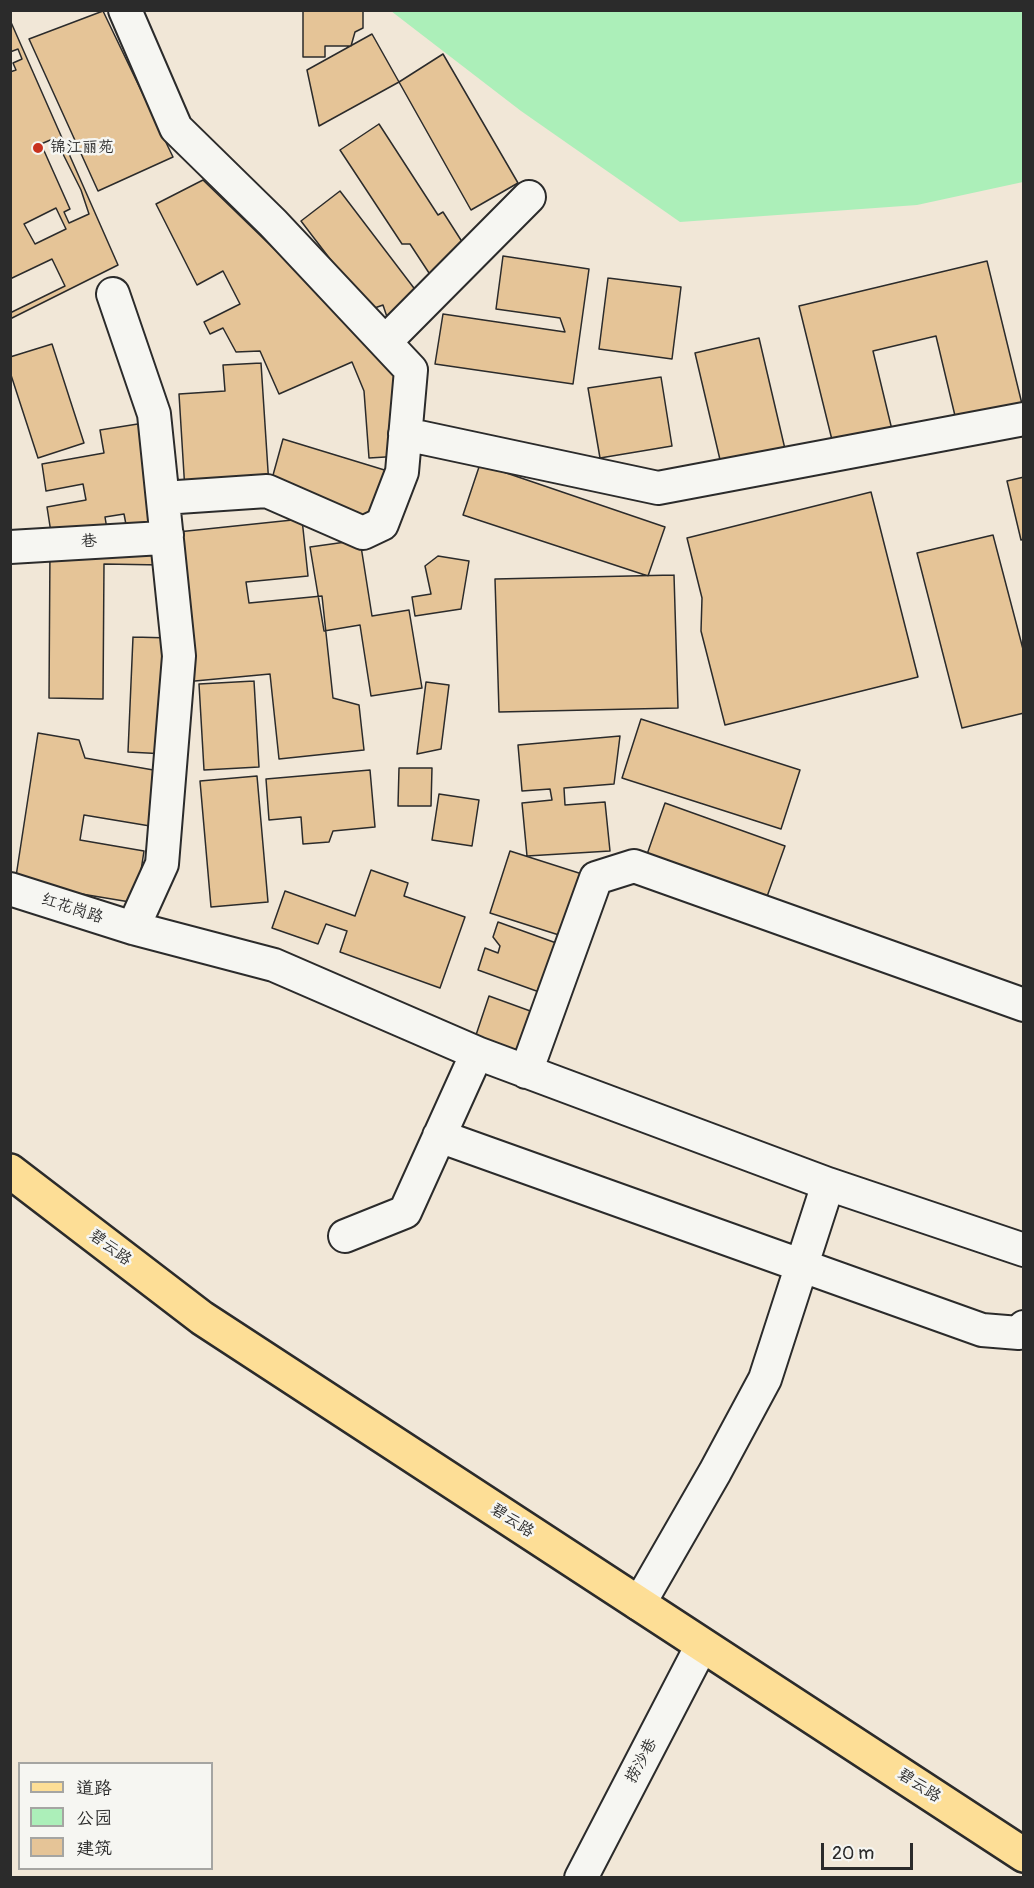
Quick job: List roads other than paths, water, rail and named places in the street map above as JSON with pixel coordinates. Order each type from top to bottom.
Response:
[{"type":"main road","name":"碧云路","points":[[10,1171],[202,1318],[1023,1855]]},
{"type":"street","points":[[125,10],[176,128],[273,223],[411,370],[402,472],[382,524],[363,533],[267,491],[163,498]]},
{"type":"street","points":[[385,342],[529,197]]},
{"type":"street","points":[[113,294],[154,414],[180,656],[162,864],[133,928]]},
{"type":"street","points":[[405,434],[658,488],[1023,419]]},
{"type":"street","name":"巷","points":[[10,548],[162,538],[167,535]]},
{"type":"street","points":[[526,1072],[596,878],[634,866],[1023,1005]]},
{"type":"street","name":"红花岗路","points":[[10,889],[133,928],[274,965],[526,1072],[828,1184],[1023,1250]]},
{"type":"street","points":[[345,1236],[405,1212],[477,1053]]},
{"type":"street","points":[[439,1136],[982,1330],[1019,1333],[1023,1327]]},
{"type":"street","points":[[639,1604],[715,1472],[765,1379],[828,1184]]},
{"type":"street","name":"捞沙巷","points":[[581,1878],[702,1645]]},
{"type":"place","name":"锦江丽苑","points":[[38,148]]}]
